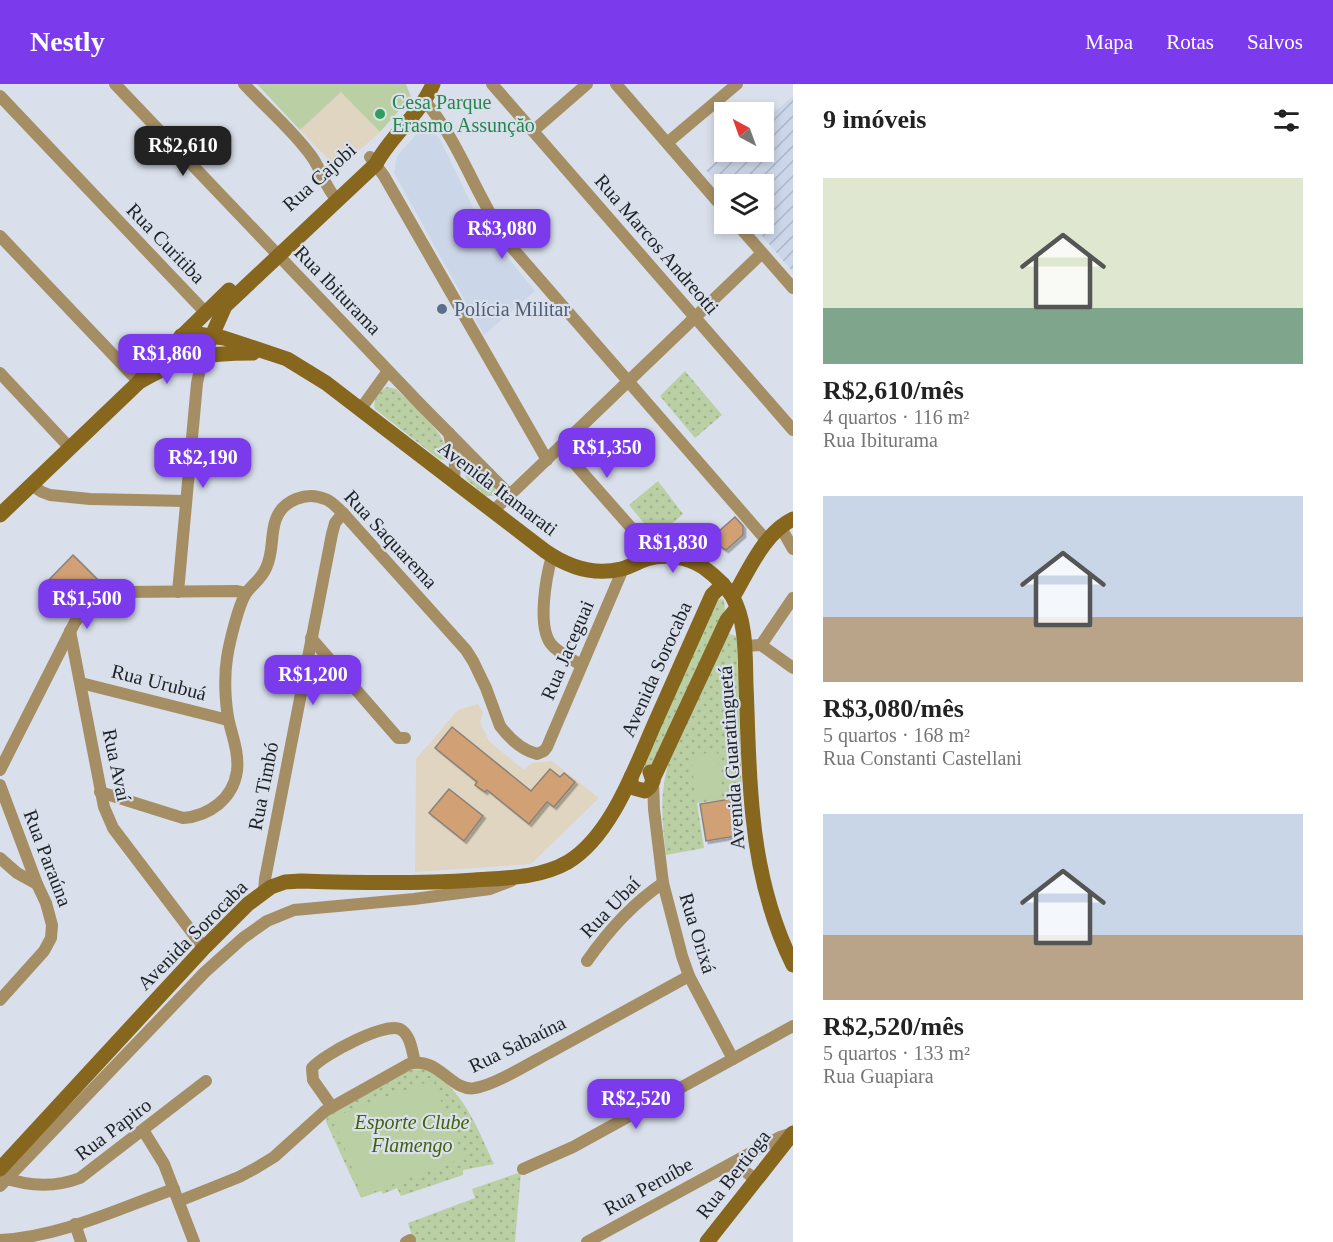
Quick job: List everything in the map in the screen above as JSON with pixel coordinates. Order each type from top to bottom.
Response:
[{"type":"street","name":"Rua Ibiturama","points":[[115,84],[388,371],[510,495]]},
{"type":"street","points":[[244,84],[308,152],[334,198]]},
{"type":"street","name":"Rua Cajobi","points":[[179,338],[205,312],[275,253],[376,158],[414,116],[425,101],[433,84]]},
{"type":"street","name":"Rua Marcos Andreotti","points":[[492,84],[793,430]]},
{"type":"street","points":[[533,130],[588,84]]},
{"type":"street","points":[[616,84],[714,197]]},
{"type":"street","points":[[667,143],[737,84]]},
{"type":"street","name":"Rua Curitiba","points":[[0,96],[205,312]]},
{"type":"street","points":[[425,101],[442,123],[483,204],[508,243],[767,541]]},
{"type":"street","points":[[376,158],[546,460]]},
{"type":"street","points":[[746,234],[793,288]]},
{"type":"street","points":[[0,236],[139,382]]},
{"type":"street","name":"Rua Cajobi","points":[[202,356],[208,331],[225,306],[275,253]]},
{"type":"street","points":[[493,511],[762,253]]},
{"type":"street","points":[[1,512],[139,382],[147,370],[179,338],[188,333],[208,331],[205,312]]},
{"type":"street","name":"Avenida Itamarati","points":[[208,331],[287,359],[300,366],[552,556],[575,568],[587,571],[610,571],[656,556],[690,560],[706,569],[723,584]]},
{"type":"street","points":[[179,338],[176,352],[191,370],[198,383]]},
{"type":"street","name":"Avenida Itamarati","points":[[183,361],[219,353],[265,353]]},
{"type":"street","points":[[178,592],[202,356]]},
{"type":"street","points":[[139,382],[165,367],[183,361]]},
{"type":"street","points":[[360,410],[388,371]]},
{"type":"street","points":[[0,373],[70,448]]},
{"type":"street","points":[[449,433],[455,463],[454,482]]},
{"type":"street","points":[[560,447],[656,556]]},
{"type":"street","points":[[32,484],[50,495],[90,499],[186,501]]},
{"type":"street","name":"Rua Saquarema","points":[[100,792],[183,818],[194,817],[220,804],[230,790],[237,772],[237,748],[228,720],[227,659],[242,602],[246,593],[258,582],[272,555],[275,522],[288,502],[300,497],[318,496],[331,502],[343,513],[466,650],[505,733],[530,752],[541,753],[547,747]]},
{"type":"street","name":"Rua Timbó","points":[[264,891],[332,534],[335,523],[343,513]]},
{"type":"street","points":[[647,785],[767,541],[786,523],[793,549]]},
{"type":"street","points":[[628,566],[635,546],[633,531]]},
{"type":"street","points":[[552,556],[545,580],[547,635],[553,646],[582,665]]},
{"type":"street","name":"Rua Jaceguai","points":[[547,747],[628,566]]},
{"type":"street","name":"Avenida Guaratinguetá","points":[[723,584],[735,603],[745,646],[752,805],[761,872],[776,925],[793,965]]},
{"type":"street","name":"Avenida Sorocaba","points":[[2,1177],[204,948],[264,891],[279,884],[291,882],[423,884],[518,877],[544,872],[578,855],[600,833],[616,805],[712,595],[723,584]]},
{"type":"street","points":[[0,770],[70,631],[82,612],[107,596],[123,591],[236,591],[246,593]]},
{"type":"street","points":[[761,645],[793,598]]},
{"type":"street","name":"Rua Avaí","points":[[70,631],[104,807],[114,828],[204,948]]},
{"type":"street","points":[[311,638],[398,738],[405,738]]},
{"type":"street","points":[[745,646],[761,645],[793,668]]},
{"type":"street","name":"Rua Urubuá","points":[[81,683],[228,720]]},
{"type":"street","points":[[631,776],[636,770],[650,771],[647,785]]},
{"type":"street","name":"Rua Paraúna","points":[[0,785],[51,918],[51,938],[44,951],[3,991]]},
{"type":"street","name":"Avenida Sorocaba","points":[[616,805],[626,796],[647,785]]},
{"type":"street","name":"Rua Orixá","points":[[647,785],[654,809],[663,883],[682,956],[689,976],[733,1059]]},
{"type":"street","points":[[0,858],[16,873],[37,884]]},
{"type":"street","name":"Avenida Sorocaba","points":[[2,1177],[205,972],[243,938],[267,921],[294,910],[414,899],[490,889],[518,877]]},
{"type":"street","name":"Rua Ubaí","points":[[587,961],[609,930],[652,890],[663,883]]},
{"type":"street","name":"Rua Sabaúna","points":[[415,1062],[440,1069],[464,1088],[477,1088],[516,1071],[689,976]]},
{"type":"street","points":[[523,1169],[573,1148],[793,1026]]},
{"type":"street","points":[[0,1240],[27,1237],[234,1180],[274,1157],[307,1126],[332,1107],[415,1062],[408,1038],[401,1030],[397,1028],[362,1037],[323,1058],[312,1068],[312,1076],[332,1107]]},
{"type":"street","name":"Rua Papiro","points":[[2,1177],[43,1185],[70,1182],[85,1175],[206,1082]]},
{"type":"street","points":[[143,1130],[164,1164],[194,1242]]},
{"type":"street","name":"Rua Peruíbe","points":[[587,1242],[780,1137],[793,1133]]},
{"type":"street","name":"Rua Bertioga","points":[[707,1242],[793,1133]]},
{"type":"street","points":[[728,1166],[737,1166],[755,1179]]},
{"type":"street","points":[[75,1224],[81,1242]]},
{"type":"shaded area","points":[[341,92],[380,132],[340,167],[333,164],[300,130]]},
{"type":"shaded area","points":[[793,96],[793,272],[761,234],[774,234],[774,174],[714,174],[714,180],[706,170],[715,162],[774,162],[774,112]]},
{"type":"shaded area","points":[[422,128],[429,129],[440,139],[476,214],[535,291],[484,335],[394,173],[397,156]]},
{"type":"shaded area","points":[[478,704],[483,712],[480,722],[489,741],[524,770],[532,763],[552,761],[599,798],[531,864],[415,872],[416,759],[458,710]]},
{"type":"green space","name":"Cesa Parque Erasmo Assunçăo","points":[[257,84],[406,84],[411,97],[380,132],[341,92],[300,130]]},
{"type":"green space","points":[[685,371],[722,415],[695,438],[660,396]]},
{"type":"green space","points":[[387,387],[396,389],[437,430],[447,449],[447,458],[439,459],[375,409],[374,402],[377,396]]},
{"type":"green space","points":[[460,452],[495,488],[493,496],[486,496],[467,480]]},
{"type":"green space","points":[[658,481],[683,514],[662,532],[654,535],[629,505]]},
{"type":"green space","points":[[717,600],[724,600],[725,610],[653,769],[641,764]]},
{"type":"green space","points":[[729,634],[736,636],[737,641],[742,797],[697,803],[704,848],[666,855],[663,795],[670,758],[724,638]]},
{"type":"green space","points":[[717,752],[721,797],[696,800],[691,755]]},
{"type":"green space","name":"Esporte Clube Flamengo","points":[[425,1069],[438,1076],[459,1097],[475,1123],[494,1164],[463,1170],[463,1175],[401,1196],[397,1188],[383,1194],[381,1191],[361,1198],[326,1122],[327,1116],[410,1070]]},
{"type":"green space","name":"Esporte Clube Flamengo","points":[[433,1080],[463,1158],[362,1196],[333,1117]]},
{"type":"green space","points":[[521,1172],[515,1242],[414,1242],[408,1223],[475,1198],[472,1189]]},
{"type":"building","points":[[735,517],[743,526],[743,535],[726,550],[709,540]]},
{"type":"building","points":[[673,531],[674,544],[657,544]]},
{"type":"building","points":[[73,555],[98,580],[65,614],[40,589]]},
{"type":"building","points":[[452,727],[531,791],[550,769],[560,777],[564,773],[575,782],[554,807],[547,802],[529,824],[487,790],[485,792],[475,785],[477,782],[435,748]]},
{"type":"building","points":[[449,789],[483,816],[464,841],[429,813]]},
{"type":"building","points":[[730,799],[736,836],[706,841],[700,804]]},
{"type":"place","name":"Cesa Parque Erasmo Assunçăo","points":[[380,114]]},
{"type":"place","name":"Polícia Militar","points":[[442,309]]}]
